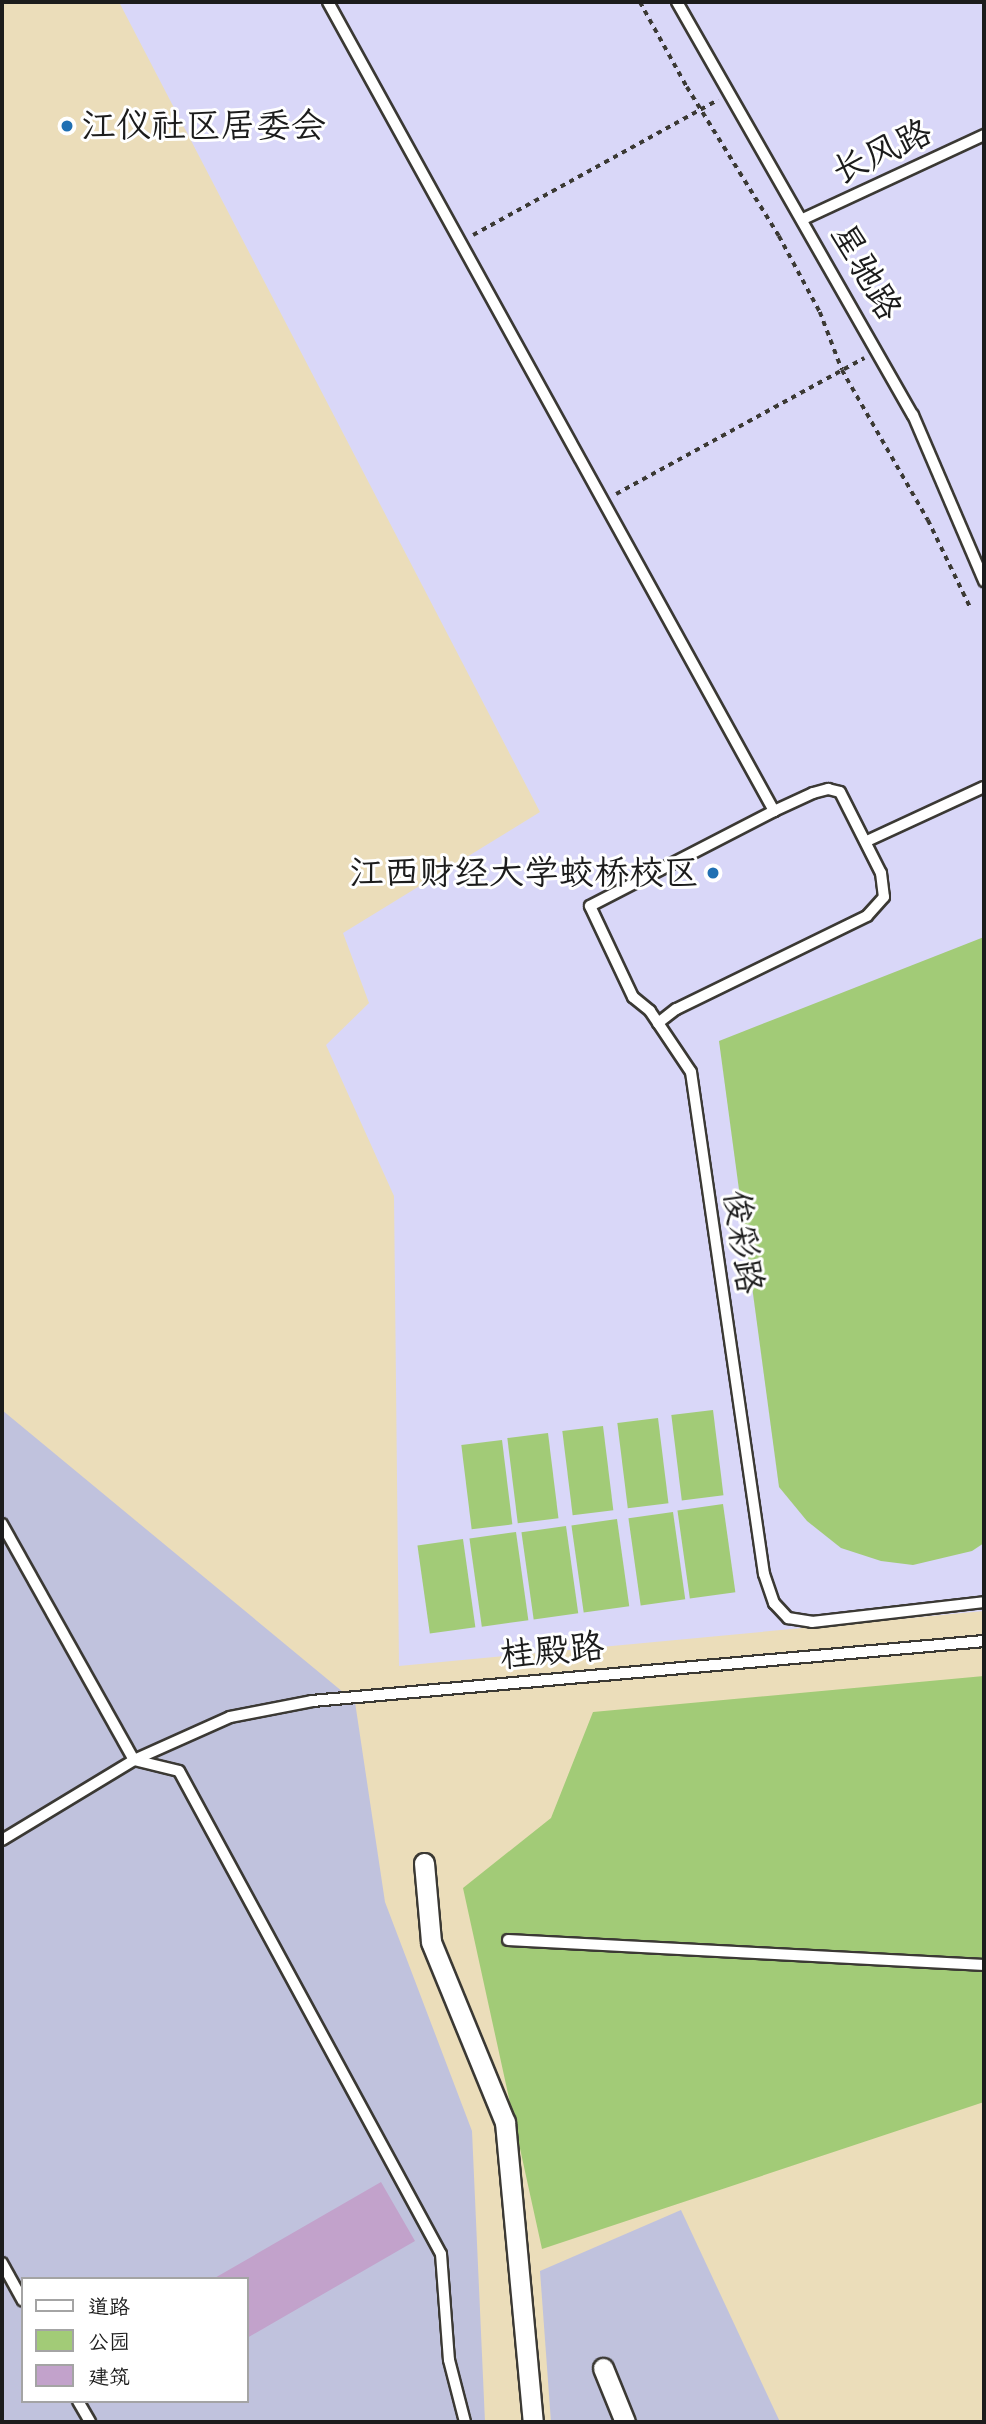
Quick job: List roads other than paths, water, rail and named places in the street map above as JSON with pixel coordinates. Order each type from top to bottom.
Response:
[{"type":"street","points":[[424,1863],[431,1942],[505,2122],[533,2422]]},
{"type":"street","points":[[603,2368],[625,2422]]},
{"type":"lane","points":[[327,2],[774,811],[813,793],[828,789],[840,792],[867,841],[885,886],[884,897],[867,916],[676,1009],[658,1023]]},
{"type":"lane","name":"星驰路","points":[[677,2],[913,415],[984,581]]},
{"type":"lane","name":"长风路","points":[[803,219],[984,135]]},
{"type":"lane","points":[[867,841],[984,787]]},
{"type":"lane","name":"俊彩路","points":[[774,811],[590,906],[633,997],[658,1023],[691,1072],[758,1546],[774,1603],[789,1618],[812,1622],[984,1602]]},
{"type":"lane","points":[[2,1524],[134,1760],[178,1771],[442,2254],[449,2360],[465,2422]]},
{"type":"lane","name":"桂殿路","points":[[2,1840],[134,1760],[230,1717],[312,1701],[984,1641]]},
{"type":"lane","points":[[508,1940],[984,1965]]},
{"type":"lane","points":[[2,2263],[21,2297]]},
{"type":"lane","points":[[79,2403],[90,2422]]},
{"type":"place","name":"江仪社区居委会","points":[[67,126]]},
{"type":"place","name":"江西财经大学蛟桥校区","points":[[713,873]]}]
